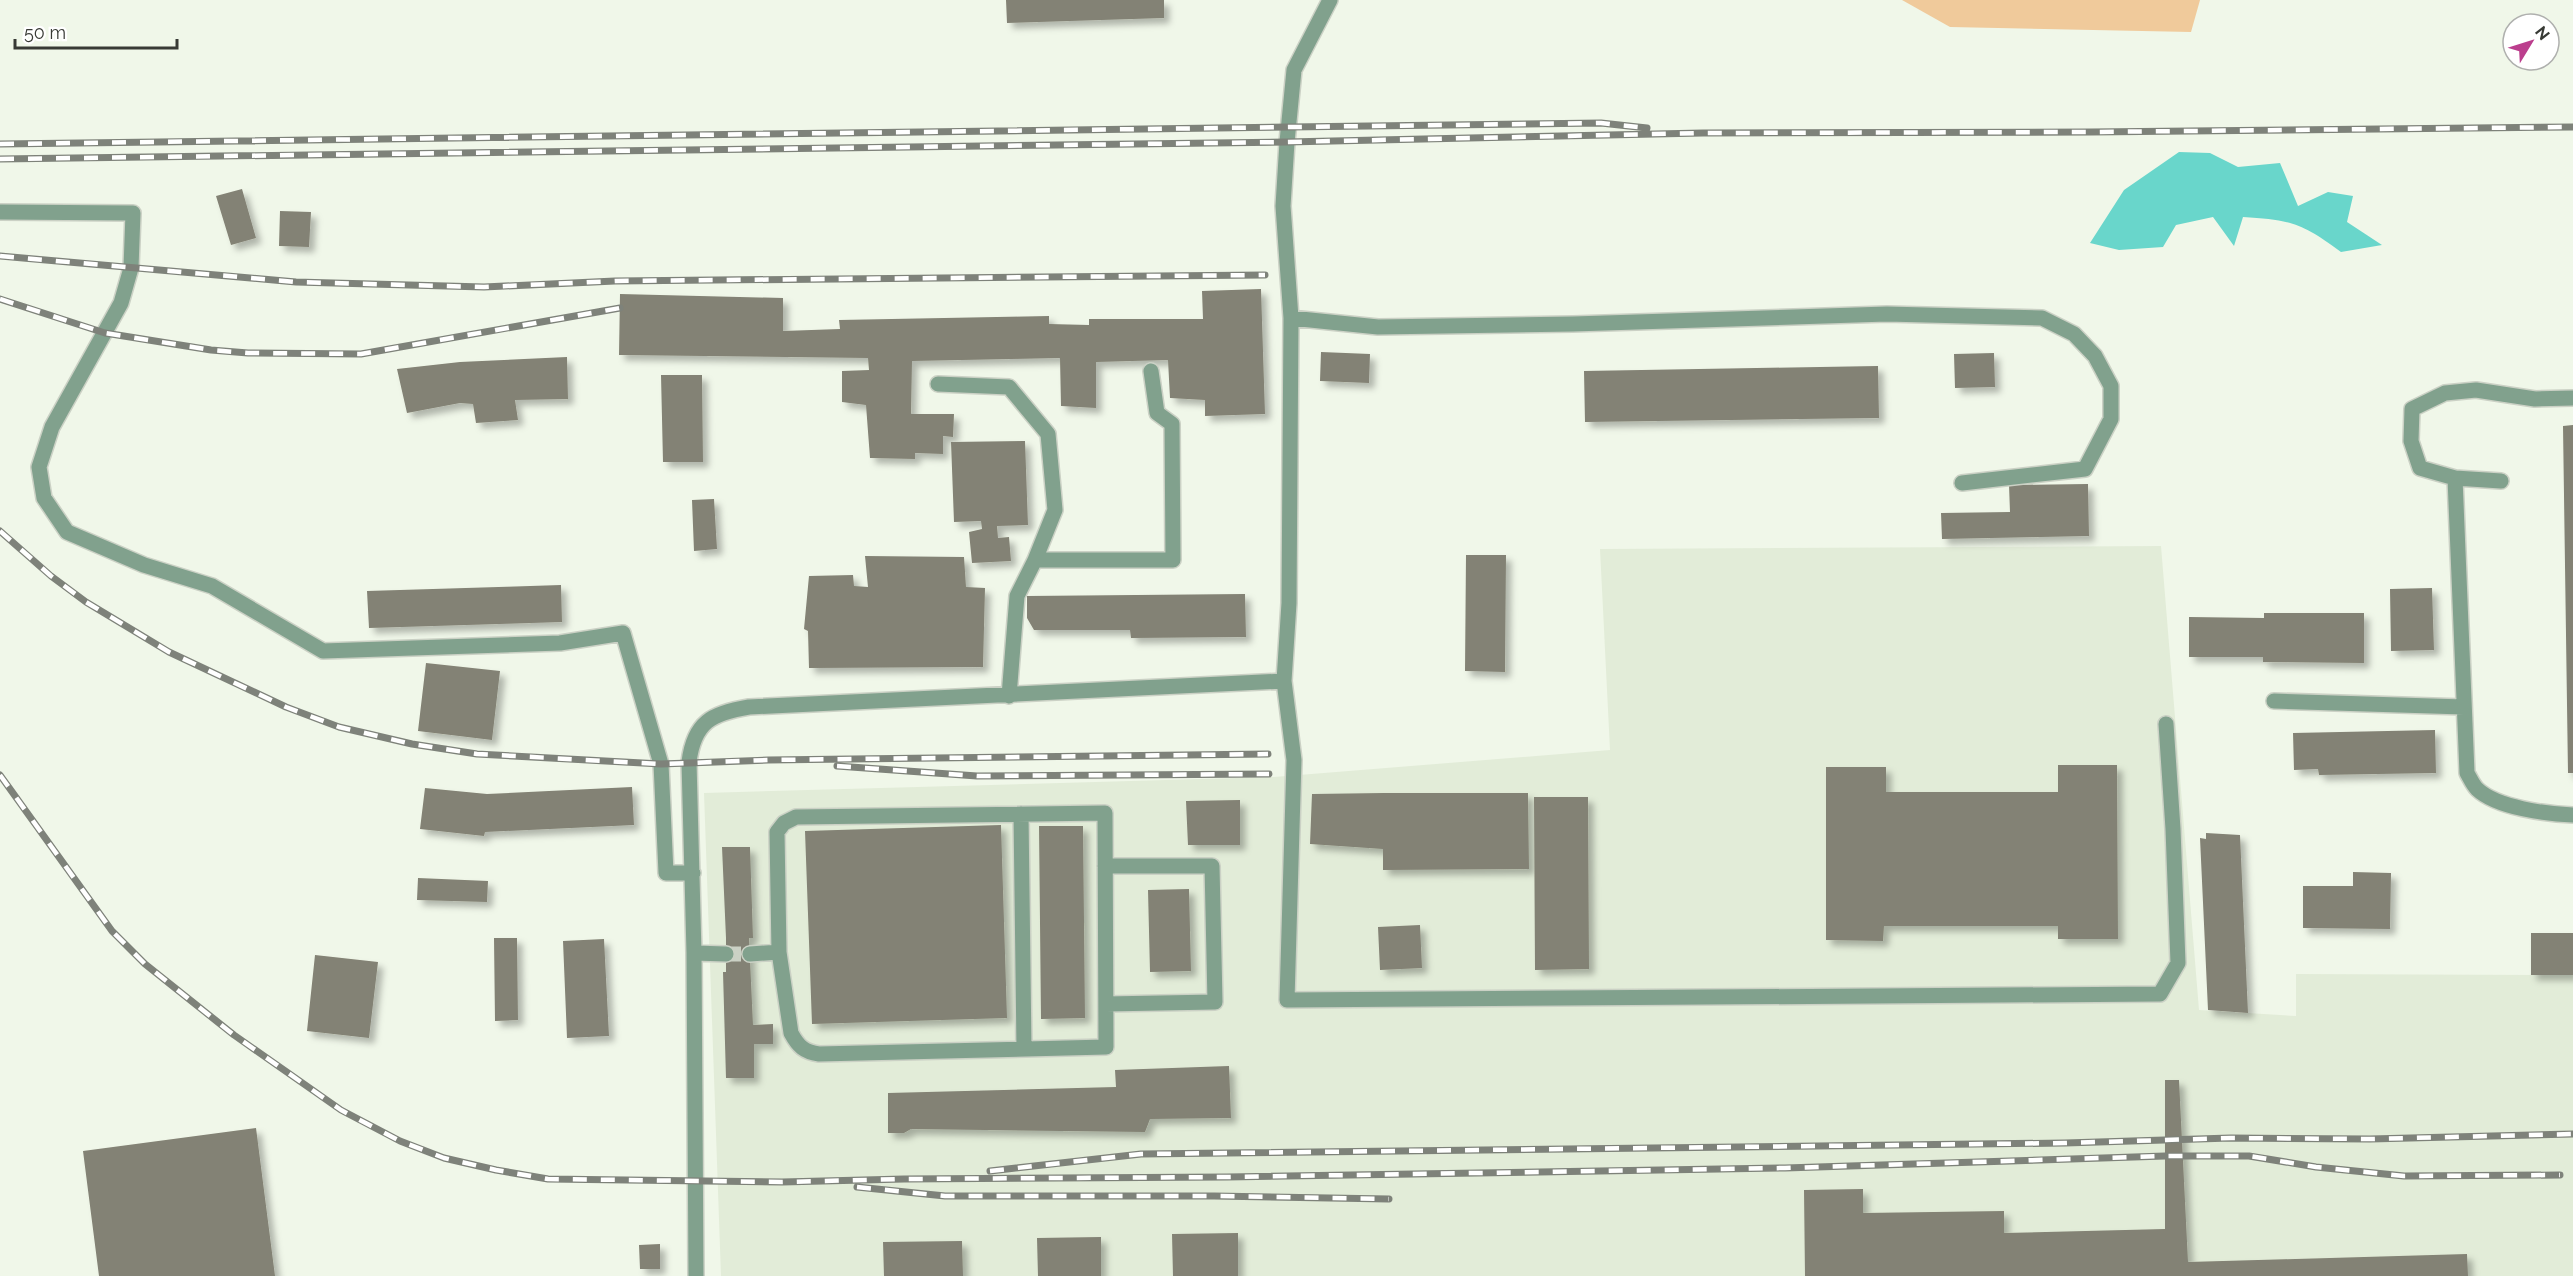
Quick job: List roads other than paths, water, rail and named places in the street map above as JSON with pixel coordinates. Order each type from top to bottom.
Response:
[{"type":"street","points":[[1330,0],[1294,70],[1283,206],[1290,318],[1289,603],[1284,681],[1294,760],[1287,1000],[2160,994],[2178,963],[2166,724]]},
{"type":"street","points":[[0,212],[133,213],[131,268],[121,303],[52,427],[39,467],[44,498],[67,532],[144,565],[212,586],[322,651],[560,643],[624,633],[661,764],[666,873],[693,873]]},
{"type":"street","points":[[1290,318],[1378,327],[1574,324],[1887,314],[2042,318],[2074,334],[2095,356],[2111,386],[2111,419],[2085,469],[1962,483]]},
{"type":"street","points":[[1035,560],[1173,561],[1172,424],[1157,413],[1151,371]]},
{"type":"street","points":[[938,384],[1009,387],[1048,434],[1055,510],[1035,560],[1017,596],[1009,696]]},
{"type":"street","points":[[2500,481],[2455,478],[2420,468],[2411,441],[2412,409],[2445,393],[2476,390],[2535,399],[2573,398]]},
{"type":"street","points":[[2455,478],[2467,773],[2478,790],[2511,806],[2549,814],[2573,815]]},
{"type":"street","points":[[696,1276],[693,873],[689,762],[691,748],[704,725],[722,711],[749,707],[1284,681]]},
{"type":"street","points":[[2274,701],[2464,707]]},
{"type":"street","points":[[1105,813],[1105,866],[1106,1047],[819,1054],[808,1052],[798,1045],[791,1033],[779,952],[777,831],[784,823],[796,817],[1105,813]]},
{"type":"street","points":[[1021,814],[1024,1049]]},
{"type":"street","points":[[1105,866],[1212,866],[1215,1002],[1106,1005]]},
{"type":"street","points":[[750,954],[779,952]]},
{"type":"street","points":[[694,953],[726,954]]},
{"type":"water","points":[[2179,152],[2210,153],[2238,167],[2280,163],[2298,206],[2328,192],[2353,196],[2347,222],[2382,245],[2341,252],[2306,229],[2295,225],[2243,217],[2234,246],[2213,217],[2176,225],[2163,247],[2119,250],[2090,243],[2124,190]]},
{"type":"tunnel","points":[[726,954],[750,954]]},
{"type":"railway","points":[[0,144],[1601,123],[1647,128]]},
{"type":"railway","points":[[0,159],[1287,142],[1703,133],[2573,127]]},
{"type":"railway","points":[[0,256],[296,282],[484,287],[615,281],[1265,275]]},
{"type":"railway","points":[[0,299],[105,333],[211,350],[248,353],[361,354],[620,308]]},
{"type":"railway","points":[[0,531],[51,576],[86,602],[169,652],[286,707],[339,727],[412,744],[477,754],[661,764],[768,760],[1268,754]]},
{"type":"railway","points":[[837,766],[977,776],[1269,774]]},
{"type":"railway","points":[[0,775],[112,931],[145,964],[234,1035],[341,1110],[400,1141],[444,1158],[548,1179],[782,1182],[1227,1177],[1785,1168],[2165,1156],[2249,1156],[2316,1167],[2404,1176],[2560,1175]]},
{"type":"railway","points":[[990,1171],[1141,1154],[2065,1143],[2231,1138],[2370,1139],[2573,1134]]},
{"type":"railway","points":[[857,1187],[945,1196],[1214,1196],[1389,1199]]}]
